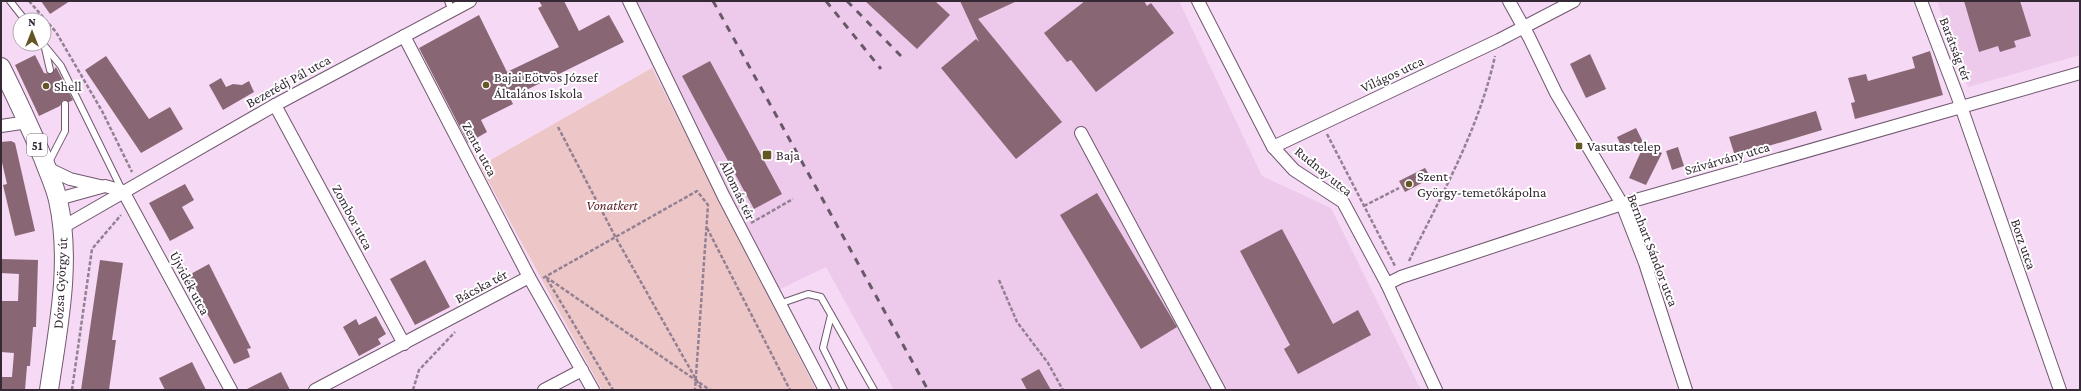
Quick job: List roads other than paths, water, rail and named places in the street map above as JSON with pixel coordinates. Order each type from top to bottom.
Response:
[{"type":"main road","name":"Dózsa György út","points":[[1,67],[28,122],[47,168],[58,199],[63,227],[64,252],[61,310],[49,390]]},
{"type":"street","name":"Bezerédj Pál utca","points":[[63,227],[123,191],[275,105],[404,36],[450,6],[470,1]]},
{"type":"street","name":"Állomás tér","points":[[629,1],[740,230],[825,390]]},
{"type":"street","name":"Rudnay utca","points":[[1198,1],[1273,147],[1294,170],[1343,202],[1387,284],[1436,390]]},
{"type":"street","name":"Bernhart Sándor utca","points":[[1509,1],[1556,93],[1622,204],[1645,264],[1686,390]]},
{"type":"street","points":[[1524,28],[1574,1]]},
{"type":"street","name":"Barátság tér","points":[[1921,1],[1961,107]]},
{"type":"street","name":"Világos utca","points":[[1273,147],[1524,28]]},
{"type":"street","name":"Zenta utca","points":[[404,36],[531,281]]},
{"type":"street","name":"Szivárvány utca","points":[[1387,284],[1401,277],[1622,204],[2080,73]]},
{"type":"street","name":"Zombor utca","points":[[275,105],[404,344]]},
{"type":"street","name":"Borz utca","points":[[1961,107],[2060,390]]},
{"type":"street","points":[[1,126],[28,122]]},
{"type":"street","points":[[1081,133],[1219,390]]},
{"type":"street","points":[[47,168],[70,179],[123,191]]},
{"type":"street","points":[[58,199],[105,186]]},
{"type":"street","name":"Újvidék utca","points":[[123,191],[231,390]]},
{"type":"street","points":[[531,281],[593,390]]},
{"type":"street","name":"Bácska tér","points":[[315,390],[531,281]]},
{"type":"street","points":[[544,390],[582,370]]},
{"type":"lane","points":[[10,1],[19,12]]},
{"type":"lane","points":[[46,52],[50,70]]},
{"type":"lane","points":[[50,52],[61,66],[123,191]]},
{"type":"lane","points":[[47,168],[65,131],[65,104]]},
{"type":"lane","points":[[779,304],[808,294],[821,297],[874,390]]},
{"type":"lane","points":[[831,315],[823,348],[844,390]]},
{"type":"railway","points":[[713,1],[928,390]]},
{"type":"railway","points":[[826,1],[881,69]]},
{"type":"railway","points":[[847,1],[902,57]]},
{"type":"place","name":"Bajai Eötvös József Általános Iskola","points":[[486,85]]},
{"type":"place","name":"Shell","points":[[46,86]]},
{"type":"place","name":"Vasutas telep","points":[[1579,146]]},
{"type":"place","name":"Baja","points":[[767,155]]},
{"type":"place","name":"Szent György-temetőkápolna","points":[[1409,184]]},
{"type":"park label","name":"Vonatkert","points":[[612,205]]}]
